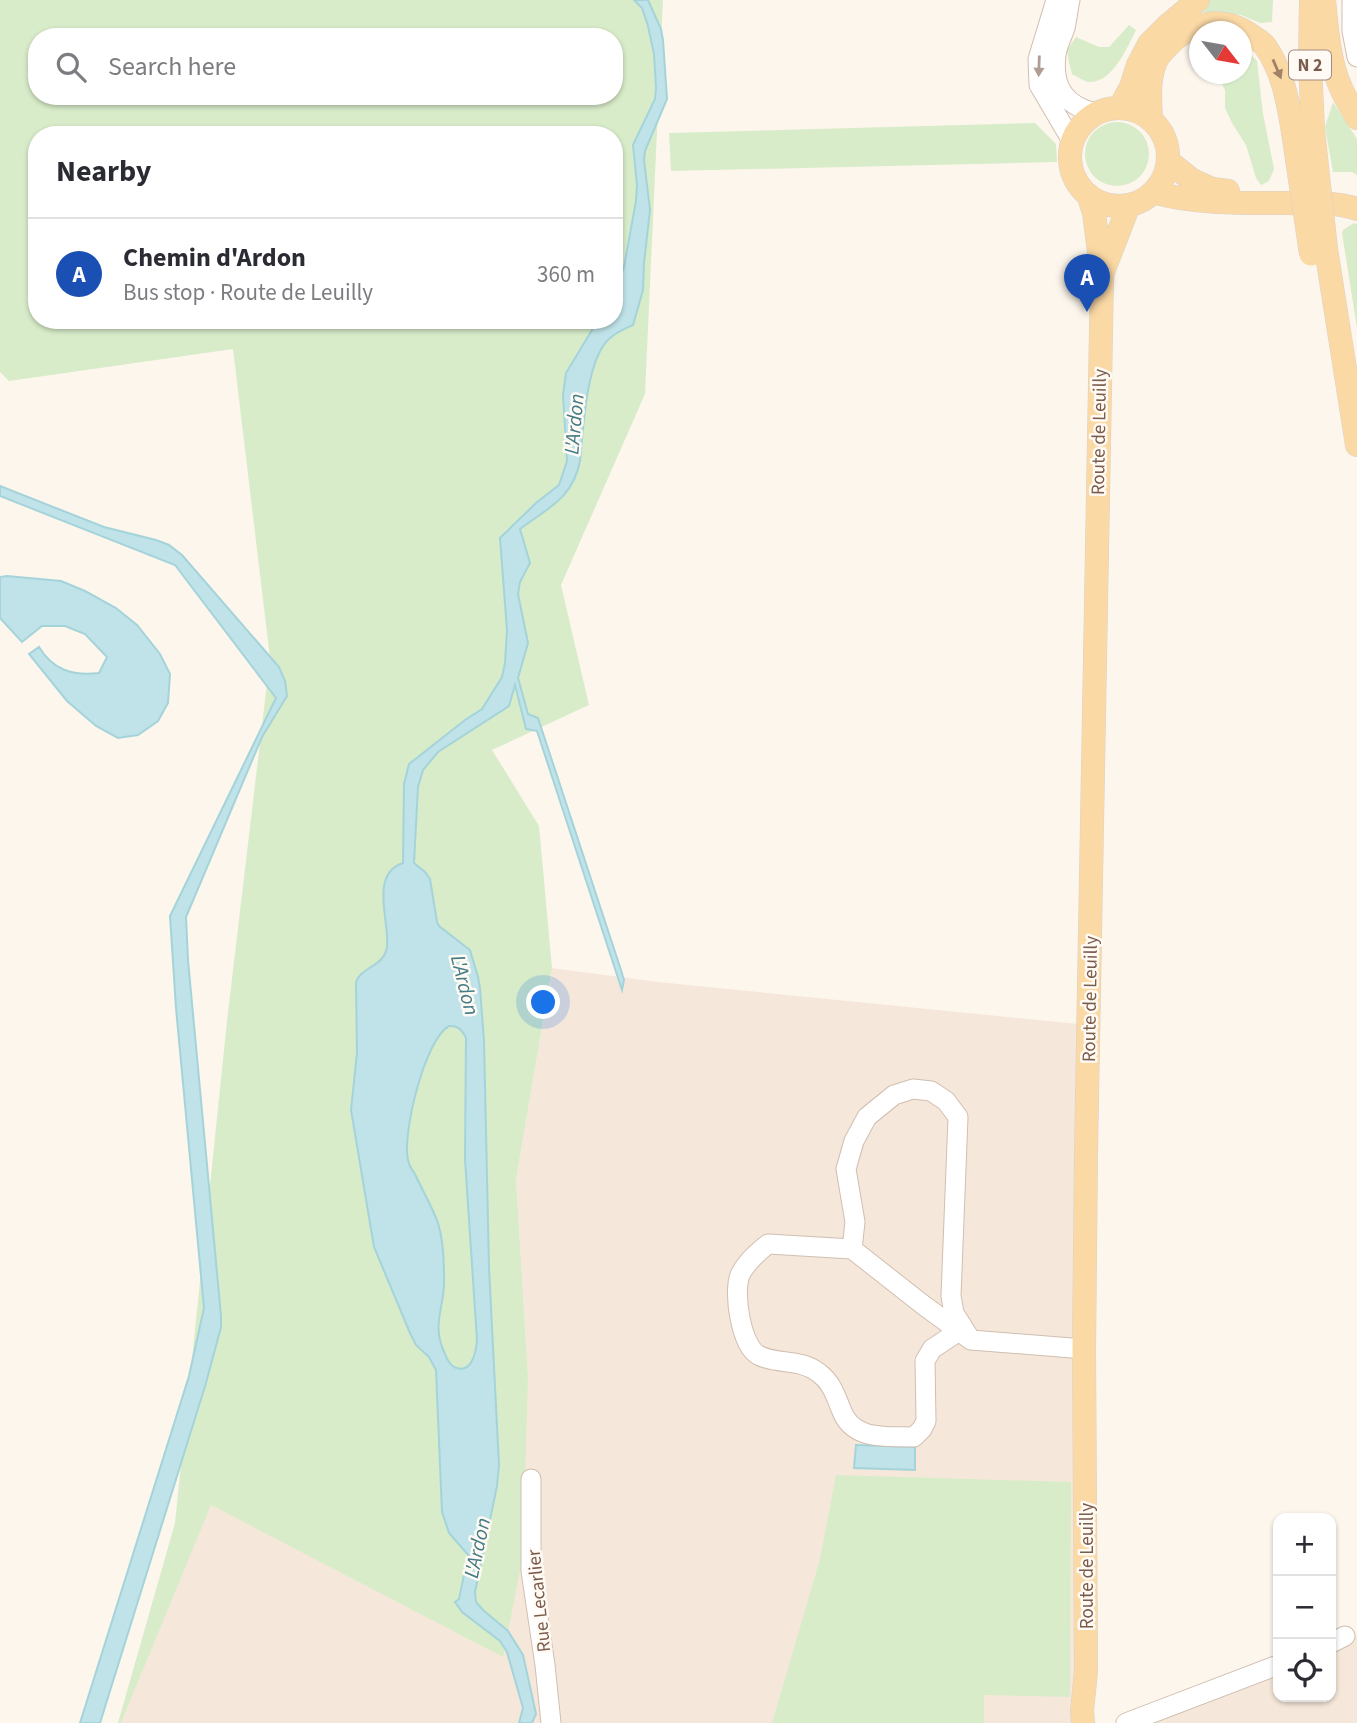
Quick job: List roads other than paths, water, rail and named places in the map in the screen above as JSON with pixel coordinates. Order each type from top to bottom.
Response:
[{"type":"main road","points":[[1120,107],[1149,44],[1198,0]]},
{"type":"main road","name":"N 2","points":[[1303,131],[1310,64],[1311,0]]},
{"type":"main road","points":[[1324,0],[1335,70],[1341,90],[1357,118]]},
{"type":"main road","points":[[1151,119],[1149,88],[1157,60],[1167,46],[1185,31],[1203,24],[1228,24],[1245,30],[1263,43],[1276,64],[1303,131],[1318,252],[1334,292],[1357,445]]},
{"type":"main road","points":[[1108,108],[1131,109],[1142,113],[1158,126],[1166,142],[1166,173],[1146,198],[1129,205],[1115,206],[1089,197],[1079,187],[1073,176],[1069,152],[1077,130],[1096,113],[1108,108]]},
{"type":"main road","points":[[1168,161],[1192,180],[1212,190],[1357,196]]},
{"type":"main road","points":[[1153,192],[1173,198],[1344,204],[1357,209]]},
{"type":"main road","points":[[1089,197],[1094,213],[1102,275]]},
{"type":"main road","points":[[1102,275],[1129,205]]},
{"type":"main road","name":"Route de Leuilly","points":[[1083,1723],[1086,1671],[1086,1140],[1102,275]]},
{"type":"street","points":[[1056,0],[1038,59],[1039,85],[1072,141]]},
{"type":"street","points":[[1070,0],[1056,55],[1057,82],[1065,98],[1084,110],[1096,113]]},
{"type":"street","points":[[1352,0],[1352,31],[1357,57]]},
{"type":"street","points":[[852,1249],[855,1222],[846,1169],[854,1141],[867,1117],[894,1096],[914,1089],[931,1091],[946,1101],[958,1117],[951,1296],[954,1313],[965,1336]]},
{"type":"street","points":[[965,1336],[852,1249],[768,1244],[758,1252],[740,1276],[737,1298],[745,1338],[754,1352],[761,1357],[806,1365],[817,1371],[828,1381],[844,1417],[856,1430],[867,1435],[914,1437],[922,1429],[926,1421],[925,1361],[933,1349],[965,1336],[1084,1349]]},
{"type":"street","name":"Rue Lecarlier","points":[[531,1479],[531,1572],[551,1723]]},
{"type":"street","points":[[1126,1723],[1273,1667]]},
{"type":"water","name":"L'Ardon","points":[[634,0],[648,0],[661,29],[667,99],[645,151],[650,210],[643,290],[633,325],[609,339],[595,363],[584,414],[580,461],[572,484],[558,501],[520,529],[530,563],[520,582],[518,594],[528,643],[518,678],[528,714],[538,718],[621,970],[624,980],[622,990],[537,731],[526,729],[515,685],[509,706],[438,752],[423,770],[418,787],[414,863],[430,879],[439,926],[470,950],[480,988],[484,1041],[489,1268],[499,1465],[475,1592],[476,1602],[508,1631],[523,1655],[536,1714],[532,1723],[519,1723],[523,1708],[507,1652],[500,1641],[462,1612],[455,1602],[459,1599],[470,1557],[449,1533],[442,1512],[436,1370],[429,1357],[416,1345],[374,1247],[351,1110],[357,1053],[356,982],[363,973],[382,959],[387,947],[384,888],[393,869],[403,863],[404,784],[409,764],[482,709],[502,677],[507,630],[500,538],[559,485],[567,461],[563,395],[566,373],[593,329],[623,329],[623,269],[637,185],[633,145],[655,99],[656,88],[654,54],[642,8]],"holes":[[[449,1026],[455,1026],[466,1038],[465,1159],[477,1340],[472,1361],[460,1369],[449,1363],[439,1333],[444,1287],[438,1223],[409,1164],[407,1147],[412,1109],[424,1067],[440,1034]]]},
{"type":"water","points":[[0,486],[104,527],[169,545],[182,555],[279,667],[287,696],[262,737],[186,917],[221,1327],[100,1723],[80,1723],[189,1376],[204,1308],[170,916],[276,698],[175,565],[0,496]]},
{"type":"water","points":[[0,577],[61,581],[116,608],[137,625],[160,654],[170,674],[168,703],[158,721],[138,735],[118,738],[96,726],[67,701],[29,654],[39,647],[57,666],[80,673],[99,673],[107,657],[85,634],[65,626],[42,626],[22,642],[0,618]]},
{"type":"water","points":[[856,1445],[915,1447],[915,1470],[854,1468]]},
{"type":"place","name":"Chemin d'Ardon","points":[[1087,312]]}]
